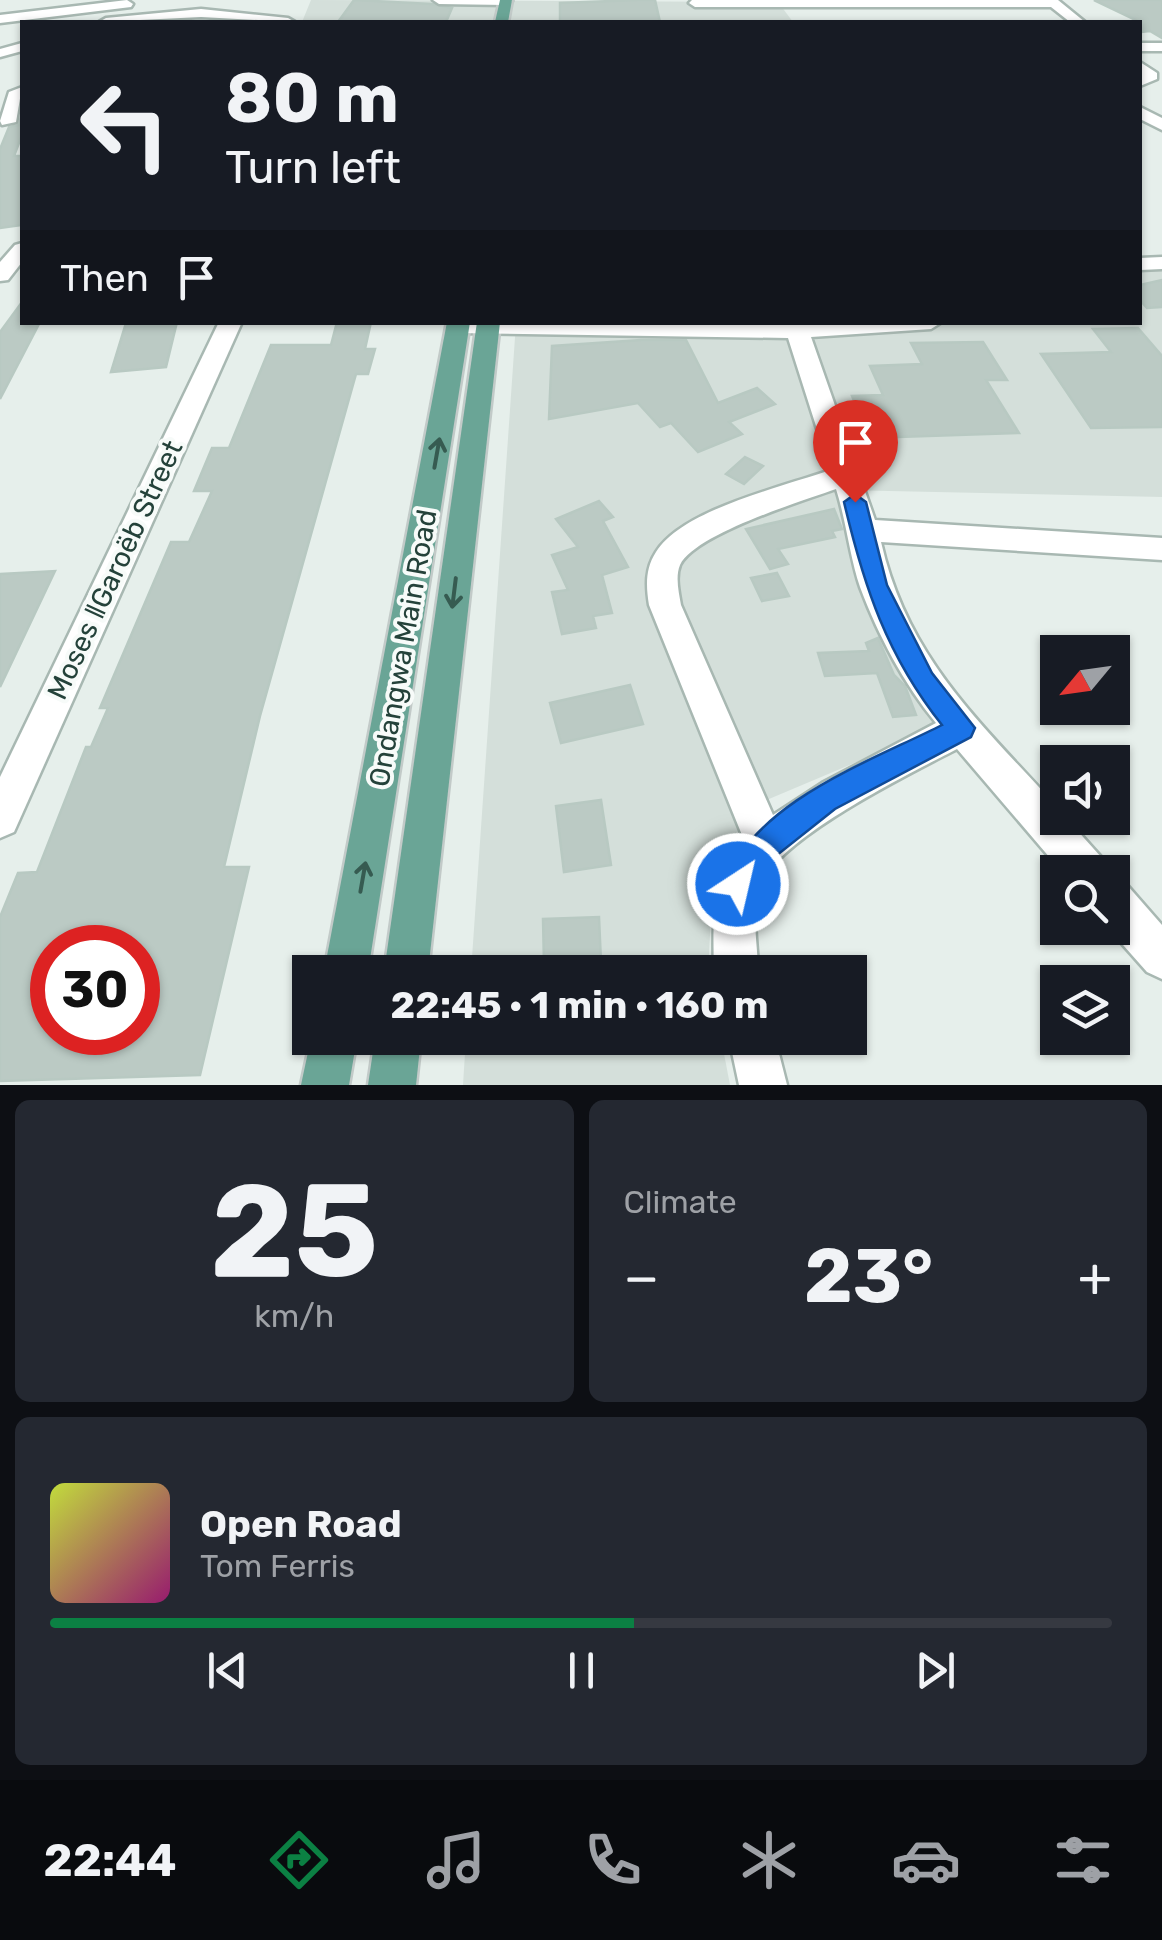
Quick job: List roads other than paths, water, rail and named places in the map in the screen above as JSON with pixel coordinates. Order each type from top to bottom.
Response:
[{"type":"main road","name":"Ondangwa Main Road","points":[[349,955],[474,325]]},
{"type":"main road","name":"Ondangwa Main Road","points":[[408,955],[474,325]]},
{"type":"main road","points":[[325,1085],[331,1055]]},
{"type":"main road","points":[[392,1085],[396,1055]]},
{"type":"street","points":[[439,0],[506,0]]},
{"type":"street","points":[[695,1],[1052,2],[1075,20]]},
{"type":"street","points":[[103,18],[137,3]]},
{"type":"street","points":[[0,19],[69,12],[151,20],[206,13],[270,20]]},
{"type":"street","points":[[10,122],[20,93]]},
{"type":"street","points":[[0,275],[20,251]]},
{"type":"street","name":"Moses ǁGaroëb Street","points":[[0,818],[230,325]]},
{"type":"street","points":[[474,325],[797,330],[881,325]]},
{"type":"street","points":[[797,330],[864,530],[876,585],[923,682],[1073,855]]},
{"type":"street","points":[[766,844],[665,604],[661,581],[668,558],[698,530],[846,475]]},
{"type":"street","points":[[864,530],[1162,549]]},
{"type":"street","points":[[736,955],[738,884],[766,844],[825,800],[962,728]]},
{"type":"street","points":[[1130,921],[1162,957]]},
{"type":"street","points":[[756,1055],[762,1085]]}]
